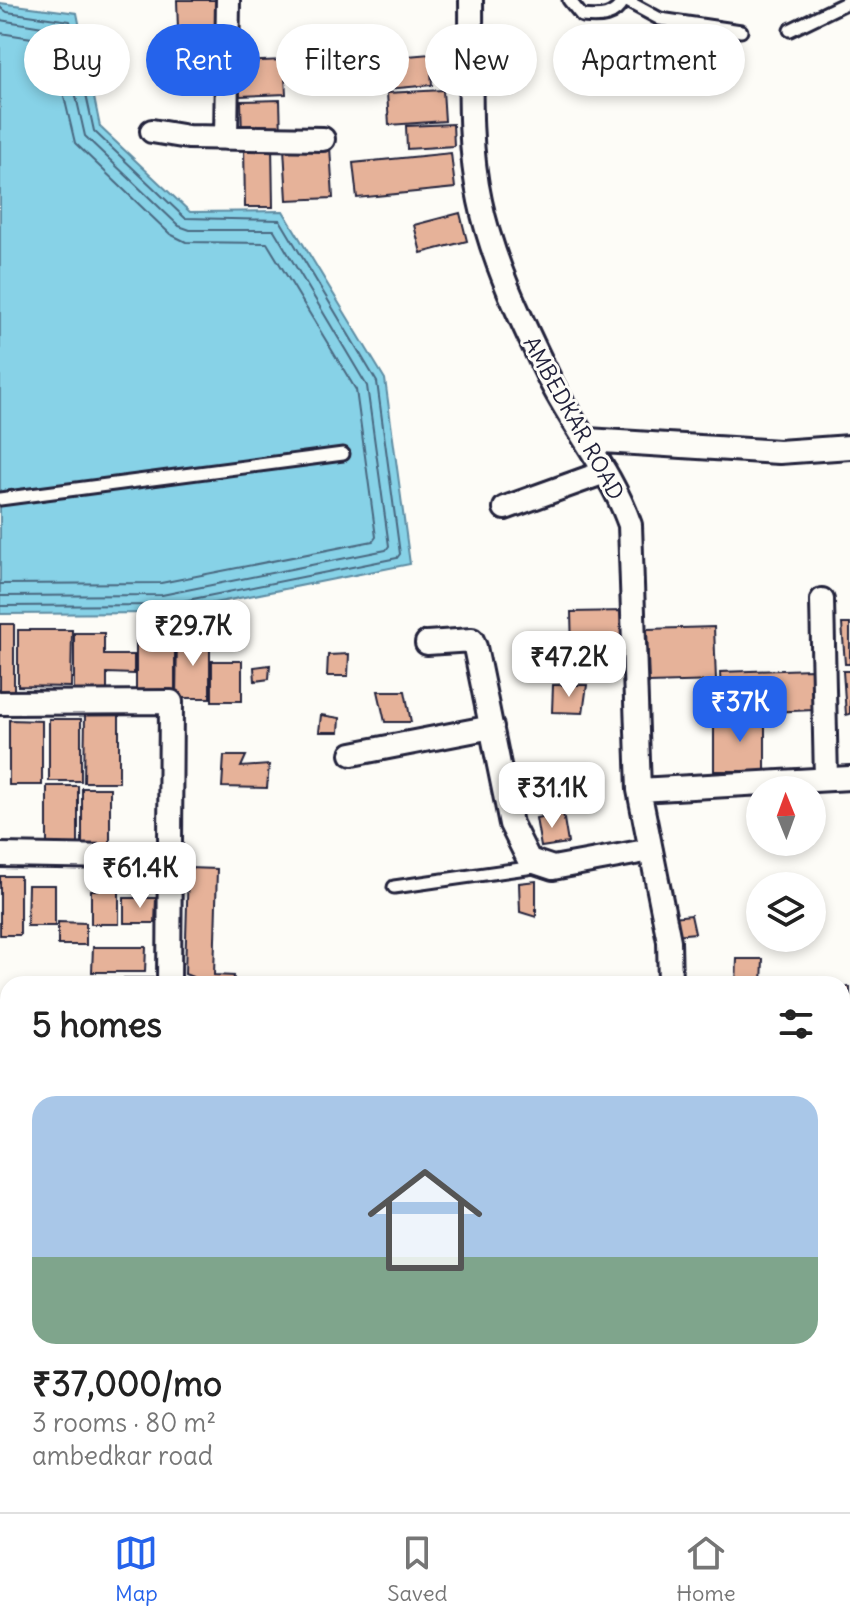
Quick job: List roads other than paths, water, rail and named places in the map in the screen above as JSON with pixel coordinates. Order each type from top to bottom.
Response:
[{"type":"street","points":[[226,138],[228,0]]},
{"type":"street","name":"AMBEDKAR ROAD","points":[[471,0],[473,159],[480,202],[525,328],[566,411],[587,440],[621,500],[630,525],[639,790],[669,941],[670,976]]},
{"type":"street","points":[[152,131],[226,138],[323,139]]},
{"type":"street","points":[[587,440],[779,452],[850,447]]},
{"type":"street","points":[[505,508],[605,472]]},
{"type":"street","points":[[822,600],[826,776]]},
{"type":"street","points":[[427,643],[472,640],[511,824],[520,849],[539,866],[581,865],[651,850]]},
{"type":"street","points":[[0,703],[171,702],[169,976]]},
{"type":"street","points":[[352,754],[492,727]]},
{"type":"street","points":[[826,779],[850,778]]},
{"type":"street","points":[[639,790],[746,784]]},
{"type":"street","points":[[0,855],[170,858]]},
{"type":"lane","points":[[569,0],[582,16],[599,18],[610,15],[624,0],[660,19],[694,24]]},
{"type":"lane","points":[[790,30],[850,1]]},
{"type":"lane","points":[[0,499],[343,454]]},
{"type":"lane","points":[[394,887],[539,866]]},
{"type":"water","points":[[0,3],[77,13],[79,24],[24,24],[24,96],[94,96],[100,127],[190,212],[283,211],[385,379],[410,564],[164,613],[0,614]]}]
